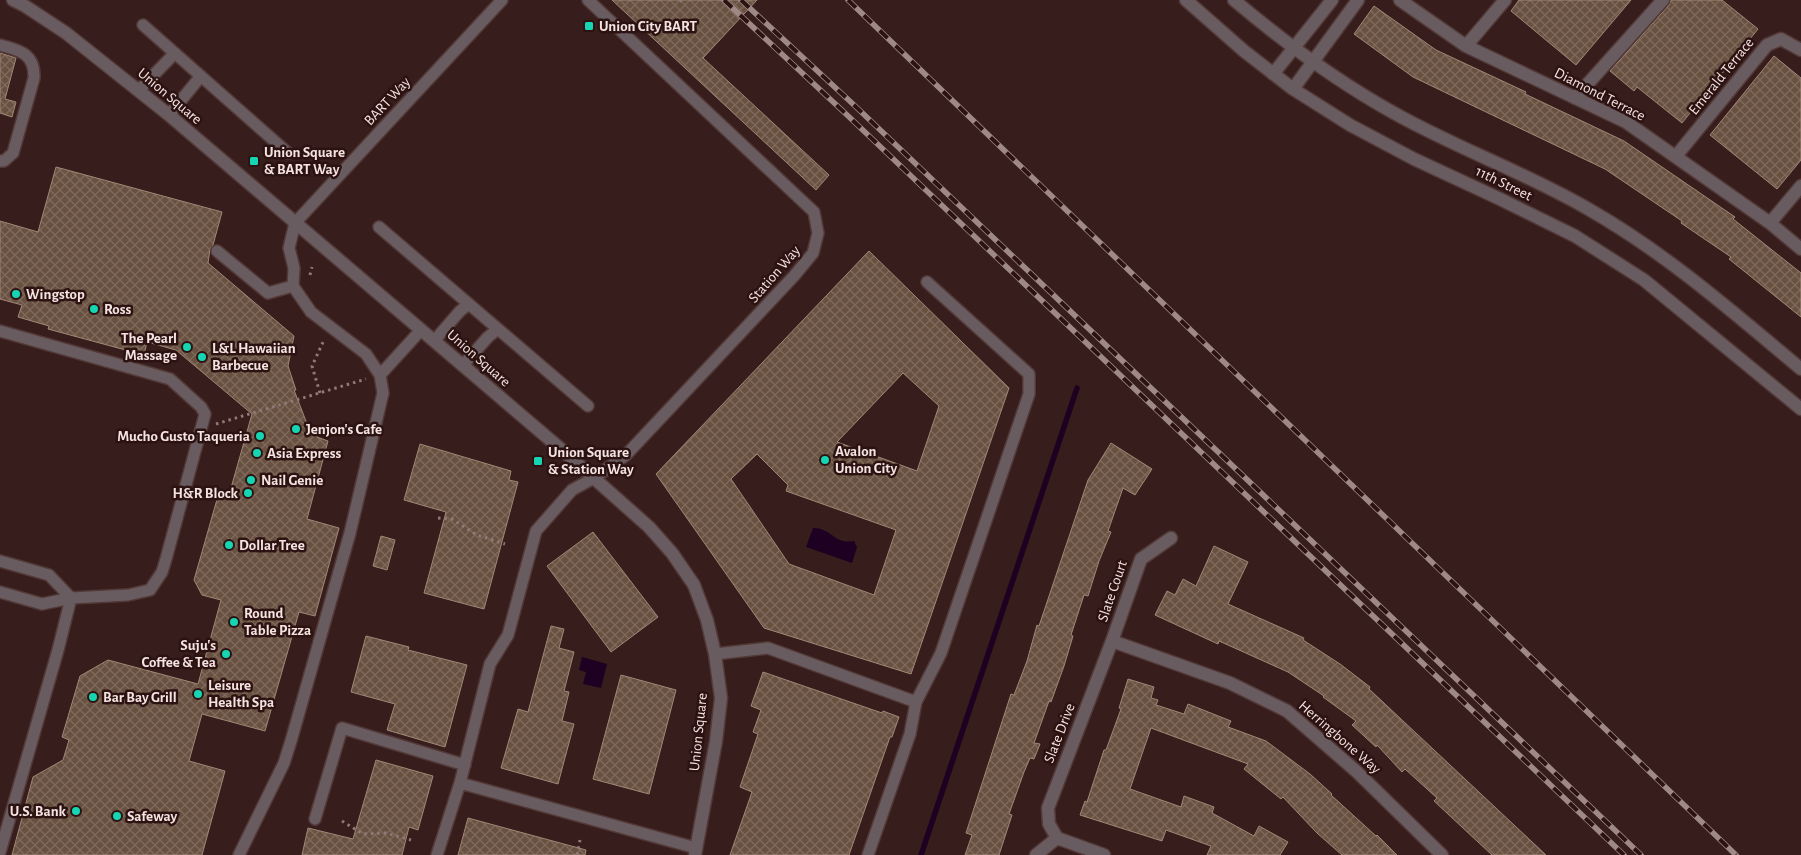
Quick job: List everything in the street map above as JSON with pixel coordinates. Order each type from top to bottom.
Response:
[{"type":"street","name":"Union Square","points":[[13,0],[66,33],[169,115],[594,478],[649,527],[672,553],[694,585],[707,620],[715,654],[720,698],[716,741],[695,851]]},
{"type":"street","name":"11th Street","points":[[1186,0],[1273,74],[1350,125],[1414,159],[1575,236],[1644,280],[1801,409]]},
{"type":"street","name":"11th Street","points":[[1234,0],[1330,75],[1395,114],[1591,210],[1661,256],[1801,369]]},
{"type":"street","points":[[1273,74],[1332,0]]},
{"type":"street","points":[[1293,89],[1358,0]]},
{"type":"street","name":"Diamond Terrace","points":[[1400,0],[1466,46],[1626,122],[1770,223],[1801,249]]},
{"type":"street","points":[[1466,46],[1505,0]]},
{"type":"street","points":[[1575,98],[1663,0]]},
{"type":"street","name":"Emerald Terrace","points":[[1676,156],[1767,44],[1782,39],[1801,50]]},
{"type":"street","points":[[1770,223],[1801,186]]},
{"type":"street","name":"Slate Court","points":[[1112,640],[1141,559],[1171,538]]},
{"type":"street","name":"Slate Drive","points":[[1057,838],[1049,824],[1048,808],[1112,640]]},
{"type":"street","name":"Herringbone Way","points":[[1112,640],[1230,683],[1287,711],[1356,771],[1442,855]]},
{"type":"street","points":[[1036,855],[1057,838],[1104,855]]},
{"type":"lane","name":"BART Way","points":[[295,223],[502,0]]},
{"type":"lane","name":"Station Way","points":[[436,855],[460,783],[490,664],[508,635],[536,531],[572,490],[594,478],[626,455],[794,276],[813,253],[818,233],[814,212],[588,0]]},
{"type":"lane","points":[[143,25],[288,153]]},
{"type":"lane","points":[[0,45],[18,50],[26,55],[32,61],[35,69],[13,153],[0,161]]},
{"type":"lane","points":[[139,90],[175,53]]},
{"type":"lane","points":[[169,115],[201,76]]},
{"type":"lane","points":[[239,855],[284,763],[291,741],[350,533],[383,393],[380,375],[366,354],[311,312],[294,286],[294,268],[289,248],[295,223]]},
{"type":"lane","points":[[379,227],[588,406]]},
{"type":"lane","points":[[217,251],[268,293],[294,286]]},
{"type":"lane","points":[[868,855],[910,734],[916,702],[941,653],[1029,394],[1028,374],[927,282]]},
{"type":"lane","points":[[434,341],[460,311],[469,304]]},
{"type":"lane","points":[[463,365],[488,337],[498,329]]},
{"type":"lane","points":[[380,375],[421,330]]},
{"type":"lane","points":[[0,331],[170,379],[201,407],[204,414],[204,421],[166,559],[162,572],[150,590],[128,595],[71,598],[42,604],[0,592]]},
{"type":"lane","points":[[0,561],[49,574],[71,598]]},
{"type":"lane","points":[[0,852],[56,659],[71,598]]},
{"type":"lane","points":[[715,654],[768,648],[916,702]]},
{"type":"lane","points":[[315,819],[342,728],[465,765]]},
{"type":"lane","points":[[460,783],[695,851]]},
{"type":"path","points":[[320,393],[313,369],[313,362],[320,352],[320,345],[332,328]]},
{"type":"path","points":[[204,421],[215,425],[380,375]]},
{"type":"path","points":[[438,518],[452,519],[477,536],[505,544]]},
{"type":"path","points":[[342,821],[363,834],[386,833],[411,840]]},
{"type":"path","points":[[578,855],[580,840]]},
{"type":"shaded area","points":[[813,528],[825,531],[842,541],[854,541],[857,547],[852,563],[806,547]]},
{"type":"shaded area","points":[[582,657],[607,664],[601,688],[583,684],[586,672],[579,670]]},
{"type":"building","points":[[612,0],[757,0],[703,58],[829,175],[816,190]]},
{"type":"building","points":[[1519,0],[1631,0],[1576,65],[1511,11]]},
{"type":"building","points":[[1671,0],[1722,0],[1758,29],[1682,123],[1637,87],[1634,91],[1610,71],[1669,5]]},
{"type":"building","points":[[1374,6],[1436,50],[1624,141],[1735,217],[1733,219],[1801,273],[1801,317],[1729,259],[1731,257],[1605,169],[1413,77],[1354,34]]},
{"type":"building","points":[[0,53],[16,58],[5,99],[16,102],[12,117],[0,113]]},
{"type":"building","points":[[1774,56],[1801,78],[1801,160],[1777,189],[1710,135]]},
{"type":"building","points":[[56,167],[222,212],[213,245],[210,249],[208,263],[294,336],[288,366],[296,390],[294,390],[309,429],[316,432],[317,437],[328,441],[307,519],[339,528],[315,616],[299,612],[265,731],[202,714],[189,761],[225,771],[202,855],[12,855],[33,777],[63,760],[69,740],[62,737],[80,676],[108,660],[198,684],[221,600],[202,595],[194,580],[218,496],[231,488],[252,414],[176,350],[147,342],[144,355],[48,329],[49,326],[18,317],[22,305],[0,299],[0,221],[38,232]]},
{"type":"building","name":"Avalon Union City","points":[[869,251],[1009,388],[911,674],[764,628],[656,474]],"holes":[[[903,373],[939,406],[917,471],[837,442]],[[757,454],[788,485],[786,491],[896,530],[874,595],[789,564],[731,479]]]},
{"type":"building","points":[[1111,443],[1152,469],[1135,495],[1123,488],[1108,531],[1111,532],[1088,596],[1084,595],[1071,635],[1073,636],[1064,666],[1034,743],[1040,744],[1034,759],[1030,758],[1009,814],[1012,815],[999,855],[965,855],[972,835],[966,833],[1011,694],[1014,695],[1027,661],[1037,625],[1039,626],[1088,480]]},
{"type":"building","points":[[420,444],[511,471],[509,480],[518,482],[484,609],[424,593],[446,512],[404,500]]},
{"type":"building","points":[[593,532],[658,617],[611,652],[547,566]]},
{"type":"building","points":[[381,536],[395,540],[387,570],[373,566]]},
{"type":"building","points":[[1214,546],[1248,562],[1228,604],[1304,638],[1303,640],[1340,664],[1370,687],[1369,689],[1546,855],[1492,855],[1434,801],[1437,798],[1405,769],[1402,772],[1377,745],[1376,747],[1352,725],[1356,721],[1324,696],[1288,672],[1219,641],[1218,644],[1155,615],[1167,591],[1175,595],[1183,579],[1196,586]]},
{"type":"building","points":[[551,626],[564,629],[559,648],[574,652],[564,691],[569,692],[562,721],[574,724],[558,784],[501,768],[518,709],[528,712]]},
{"type":"building","points":[[366,636],[409,647],[408,650],[467,665],[445,747],[387,730],[395,704],[351,692]]},
{"type":"building","points":[[763,672],[882,713],[883,711],[899,717],[892,737],[890,737],[849,855],[730,855],[752,792],[740,787],[758,734],[753,732],[761,710],[751,706]]},
{"type":"building","points":[[621,675],[676,690],[649,794],[593,779]]},
{"type":"building","points":[[1128,679],[1154,687],[1151,698],[1158,700],[1156,705],[1184,714],[1188,704],[1231,721],[1228,727],[1266,741],[1310,774],[1397,855],[1342,855],[1317,833],[1283,797],[1281,799],[1244,769],[1248,764],[1151,728],[1130,789],[1181,807],[1184,796],[1214,807],[1212,813],[1254,836],[1259,826],[1288,842],[1280,855],[1207,855],[1211,846],[1166,830],[1162,841],[1080,815],[1085,801],[1087,802],[1104,750],[1106,750],[1121,709],[1119,708]]},
{"type":"building","points":[[376,760],[433,776],[418,830],[409,827],[402,855],[302,855],[308,828],[353,839]]},
{"type":"building","points":[[468,818],[586,850],[585,855],[458,855]]},
{"type":"waterway","points":[[921,855],[1077,388]]},
{"type":"railway","points":[[724,0],[1624,855]]},
{"type":"railway","points":[[741,0],[854,105],[1641,855]]},
{"type":"railway","points":[[848,0],[1736,855]]},
{"type":"place","name":"Union City BART","points":[[589,26]]},
{"type":"place","name":"Union Square & BART Way","points":[[254,161]]},
{"type":"place","name":"Wingstop","points":[[16,294]]},
{"type":"place","name":"Ross","points":[[94,309]]},
{"type":"place","name":"The Pearl Massage","points":[[187,347]]},
{"type":"place","name":"L&L Hawaiian Barbecue","points":[[202,357]]},
{"type":"place","name":"Jenjon's Cafe","points":[[296,429]]},
{"type":"place","name":"Mucho Gusto Taqueria","points":[[260,436]]},
{"type":"place","name":"Asia Express","points":[[257,453]]},
{"type":"place","name":"Avalon Union City","points":[[825,460]]},
{"type":"place","name":"Union Square & Station Way","points":[[538,461]]},
{"type":"place","name":"Nail Genie","points":[[251,480]]},
{"type":"place","name":"H&R Block","points":[[248,493]]},
{"type":"place","name":"Dollar Tree","points":[[229,545]]},
{"type":"place","name":"Round Table Pizza","points":[[234,622]]},
{"type":"place","name":"Suju's Coffee & Tea","points":[[226,654]]},
{"type":"place","name":"Leisure Health Spa","points":[[198,694]]},
{"type":"place","name":"Bar Bay Grill","points":[[93,697]]},
{"type":"place","name":"U.S. Bank","points":[[76,811]]},
{"type":"place","name":"Safeway","points":[[117,816]]}]
